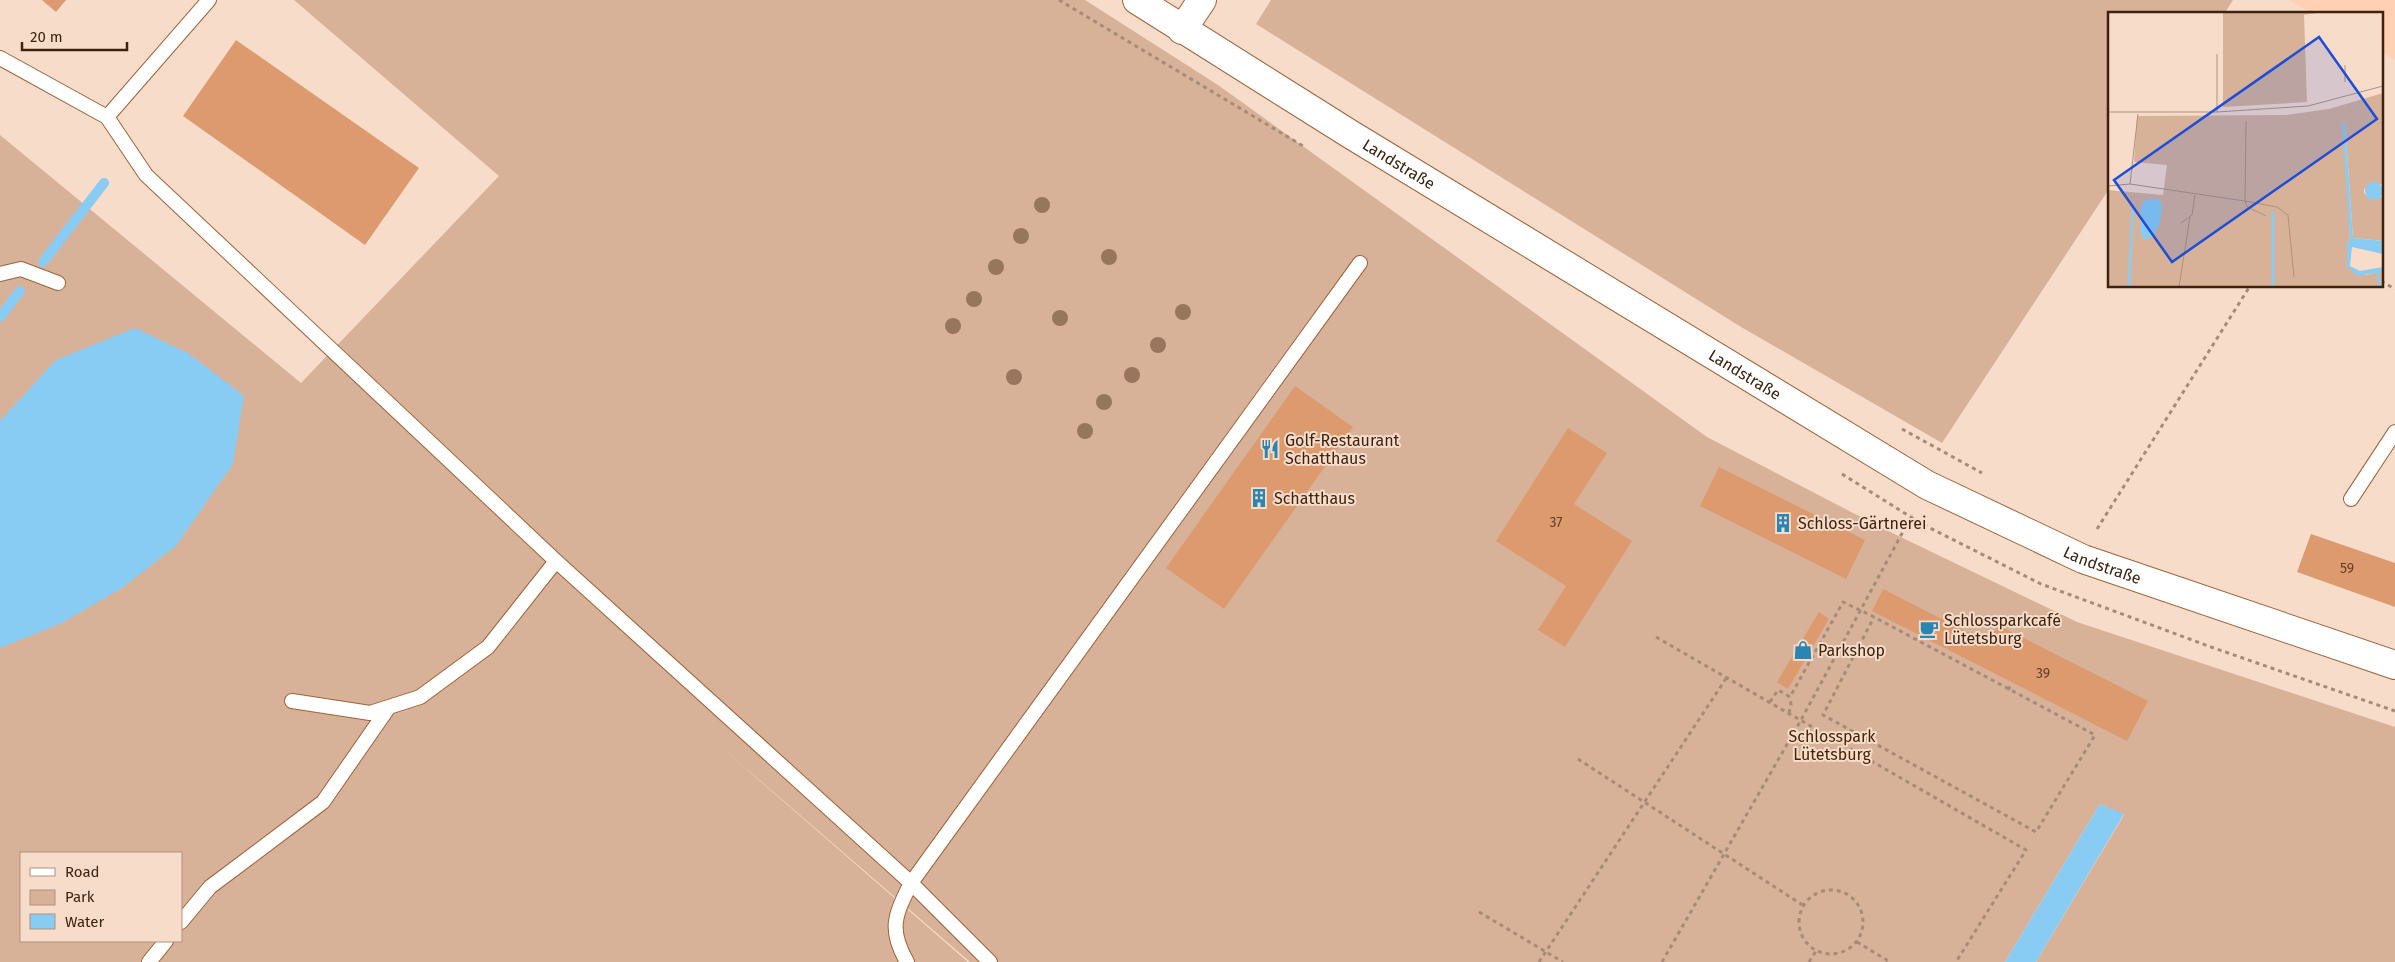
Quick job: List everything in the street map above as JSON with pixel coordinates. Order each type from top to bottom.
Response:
[{"type":"street","name":"Landstraße","points":[[1137,0],[1182,30],[1927,485],[2083,559],[2395,665]]},
{"type":"street","points":[[1182,30],[1202,0]]},
{"type":"lane","points":[[106,117],[209,0]]},
{"type":"lane","points":[[0,58],[106,117],[146,174],[556,561],[912,883],[990,962]]},
{"type":"lane","points":[[907,962],[896,943],[897,911],[912,883],[1360,263]]},
{"type":"lane","points":[[0,274],[21,269],[58,282]]},
{"type":"lane","points":[[2351,499],[2395,432]]},
{"type":"lane","points":[[292,701],[370,713],[420,697],[488,647],[556,561]]},
{"type":"lane","points":[[182,921],[210,887],[323,802],[389,707]]},
{"type":"lane","points":[[149,962],[165,942]]},
{"type":"path","points":[[2382,282],[2395,289]]},
{"type":"path","points":[[2068,594],[2097,528],[2249,288]]},
{"type":"path","points":[[1899,428],[1986,474]]},
{"type":"path","points":[[1662,962],[1801,720],[1927,485]]},
{"type":"path","points":[[2089,524],[2106,532]]},
{"type":"path","points":[[1789,713],[1790,697],[1843,602],[1860,610],[1874,617],[1973,670],[2008,690],[2095,735],[2036,832],[1822,715],[1874,617]]},
{"type":"path","points":[[1656,637],[2026,850],[1956,962]]},
{"type":"path","points":[[1973,670],[1976,664]]},
{"type":"path","points":[[1539,962],[1727,677]]},
{"type":"path","points":[[2008,690],[2012,683]]},
{"type":"path","points":[[1770,702],[1778,690],[1790,697]]},
{"type":"path","points":[[1578,759],[1804,906]]},
{"type":"path","points":[[1838,891],[1847,894],[1856,901],[1864,921],[1862,932],[1857,942],[1843,953],[1834,955],[1816,951],[1808,945],[1801,931],[1800,916],[1804,906],[1818,893],[1838,891]]},
{"type":"path","points":[[1479,912],[1563,962]]},
{"type":"path","points":[[1857,942],[1890,962]]},
{"type":"path","points":[[1809,962],[1816,951]]},
{"type":"shaded area","points":[[2289,0],[2395,0],[2395,60],[2382,53],[2382,12],[2310,12]]},
{"type":"green space","name":"Schlosspark Lütetsburg","points":[[294,0],[1085,0],[1218,85],[1707,437],[1882,528],[2077,622],[2395,727],[2395,962],[2036,962],[2124,815],[2100,804],[2005,962],[970,962],[713,740],[968,962],[0,962],[0,135],[301,383],[499,176]]},
{"type":"green space","points":[[1271,0],[2233,0],[2225,12],[2108,12],[2108,191],[1942,443],[1741,327],[1256,24]]},
{"type":"water","points":[[135,328],[188,353],[244,396],[233,464],[176,546],[122,588],[62,623],[0,648],[0,421],[56,360]]},
{"type":"water","points":[[2100,804],[2124,814],[2036,962],[2005,962]]},
{"type":"building","points":[[42,0],[66,0],[56,12]]},
{"type":"building","points":[[236,40],[419,168],[365,245],[183,116]]},
{"type":"building","name":"Schatthaus","points":[[1295,386],[1353,427],[1224,609],[1166,568]]},
{"type":"building","points":[[1568,428],[1607,453],[1574,504],[1632,541],[1565,647],[1538,630],[1566,586],[1496,541]]},
{"type":"building","name":"Schloss-Gärtnerei","points":[[1719,467],[1865,540],[1846,579],[1700,506]]},
{"type":"building","points":[[2311,534],[2395,563],[2395,607],[2297,572]]},
{"type":"building","points":[[1883,589],[1989,643],[1998,625],[2148,701],[2127,741],[1872,611]]},
{"type":"building","name":"Parkshop","points":[[1819,612],[1829,619],[1788,689],[1777,682]]},
{"type":"waterway","points":[[43,262],[104,183]]},
{"type":"waterway","points":[[0,317],[20,291]]},
{"type":"place","name":"Golf-Restaurant Schatthaus","points":[[1270,449]]},
{"type":"place","name":"Schatthaus","points":[[1259,498]]},
{"type":"place","name":"Schloss-Gärtnerei","points":[[1783,523]]},
{"type":"place","name":"Schlossparkcafé Lütetsburg","points":[[1929,629]]},
{"type":"place","name":"Parkshop","points":[[1803,650]]}]
